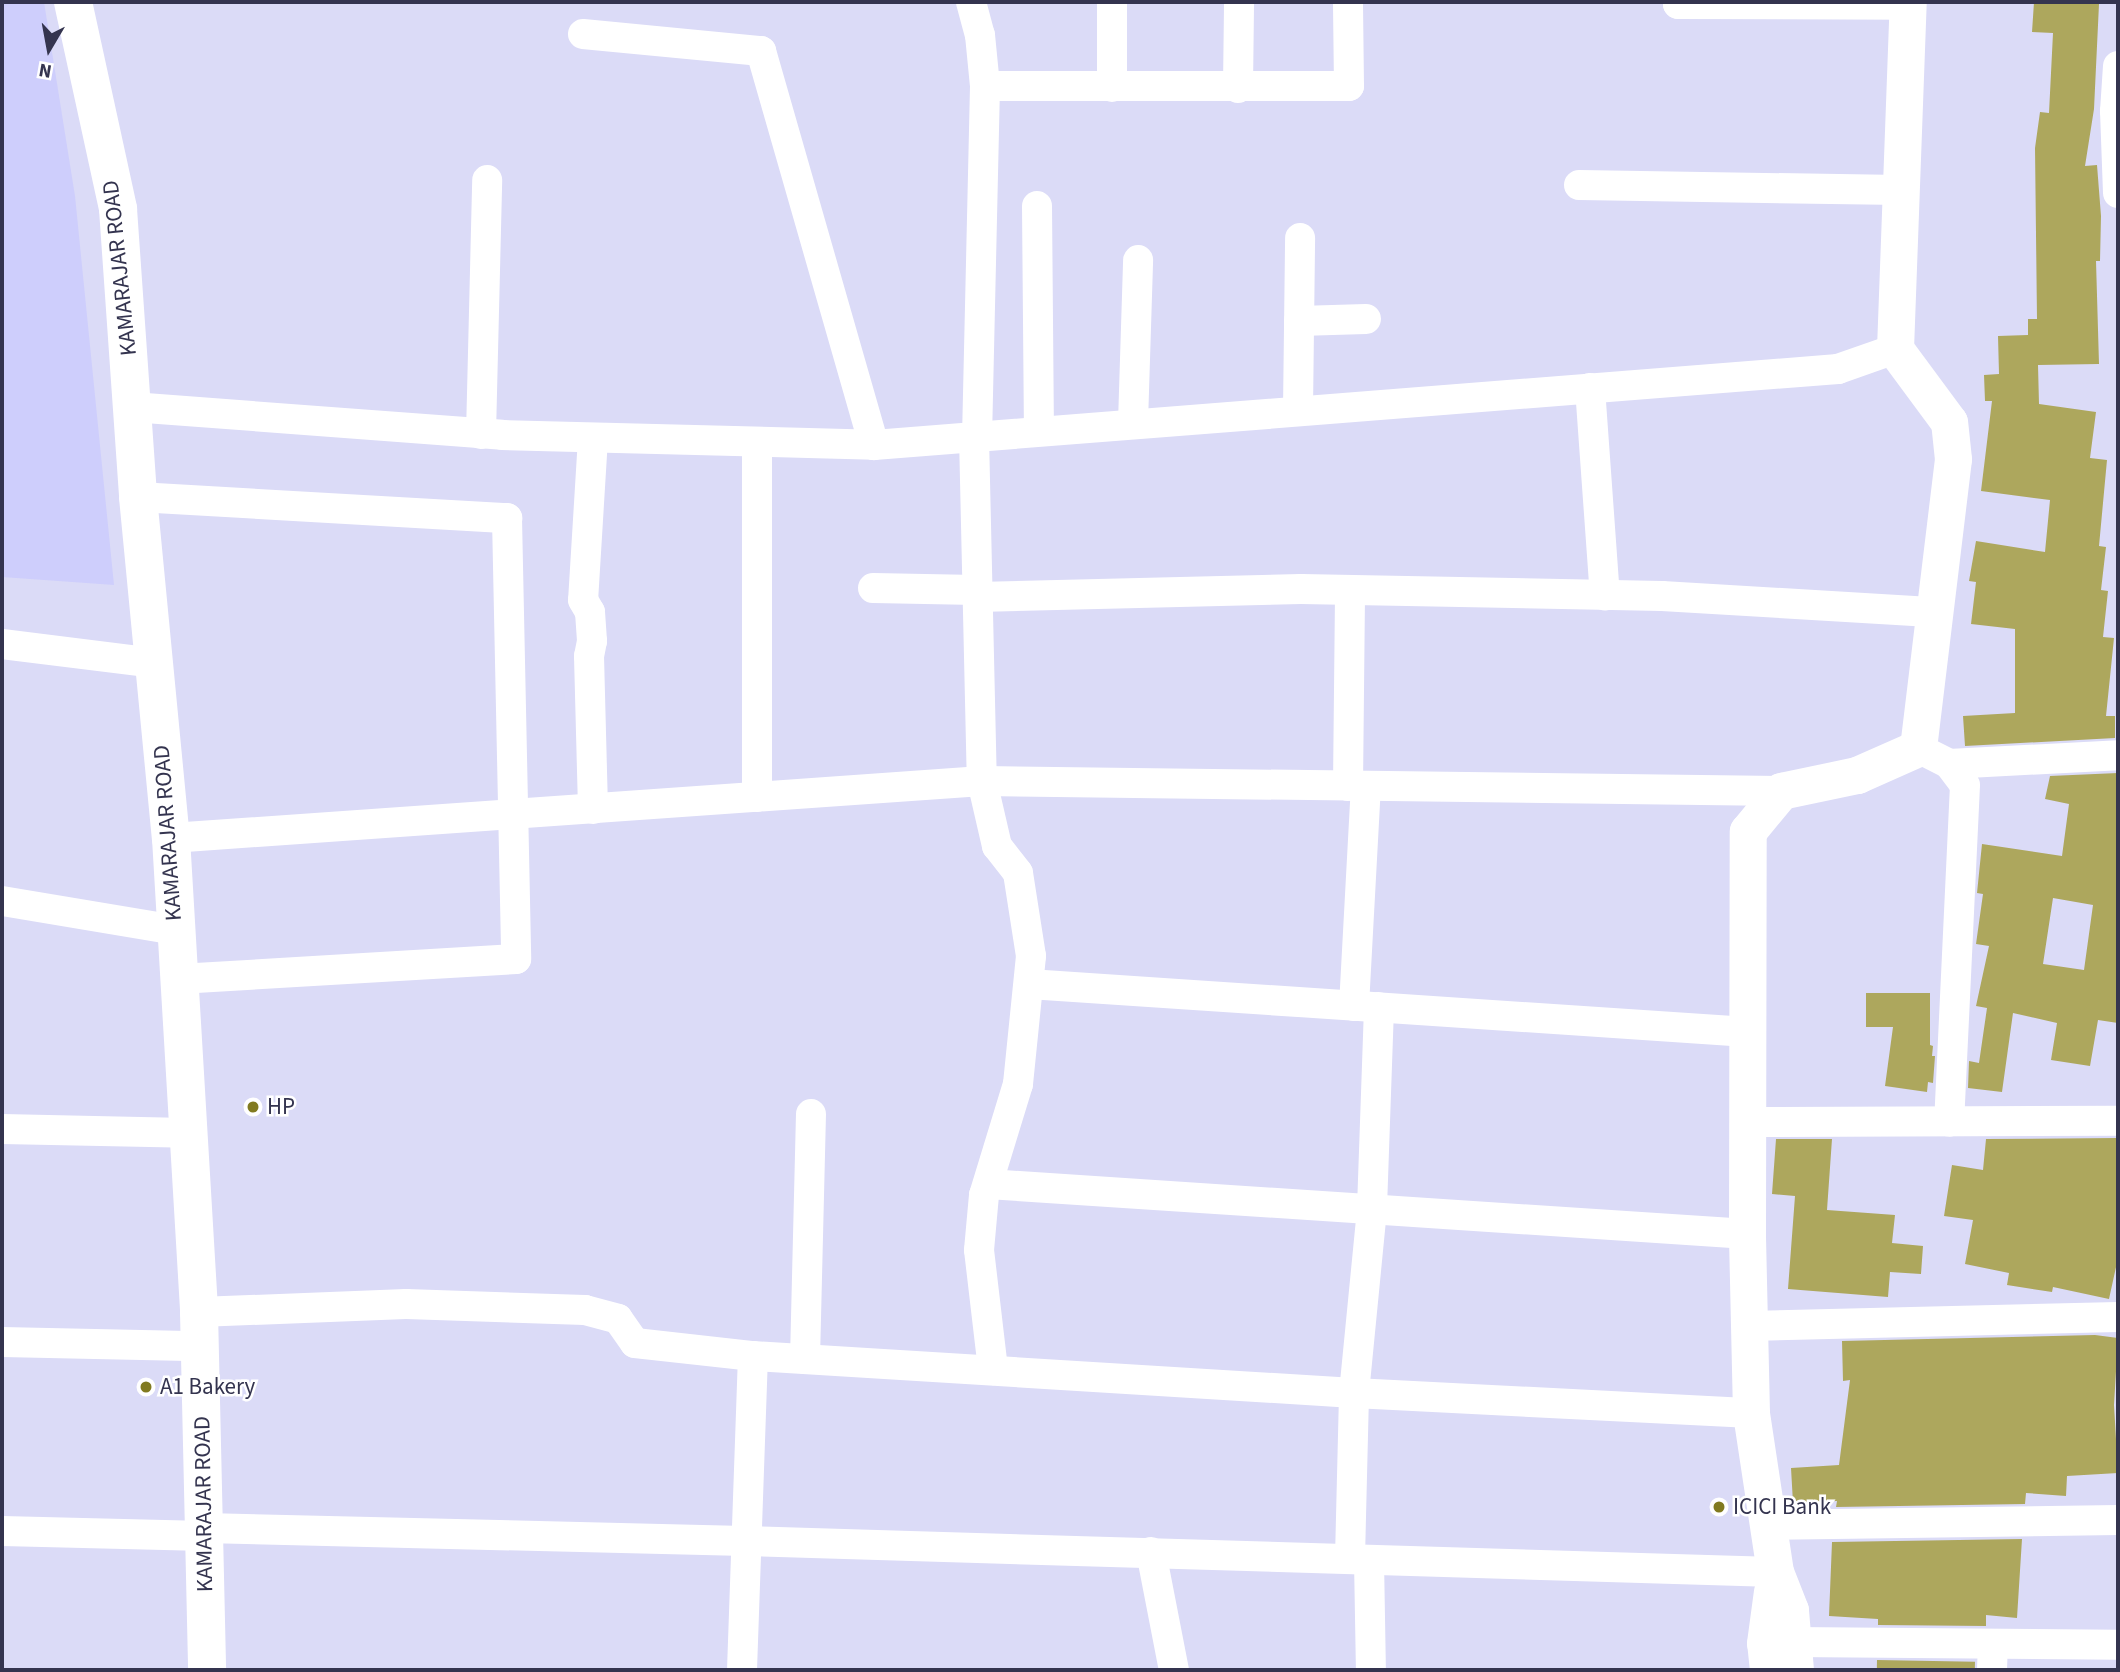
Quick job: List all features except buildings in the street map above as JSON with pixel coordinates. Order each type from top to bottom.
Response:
[{"type":"main road","name":"KAMARAJAR ROAD","points":[[74,2],[118,209],[138,497],[171,838],[200,1329],[207,1670]]},
{"type":"street","points":[[971,2],[980,34],[985,86],[975,436],[982,781],[997,846],[1018,873],[1031,957],[1018,1084],[988,1184],[979,1250],[993,1370]]},
{"type":"street","points":[[1112,2],[1112,87]]},
{"type":"street","points":[[1238,88],[1239,2]]},
{"type":"street","points":[[985,86],[1349,86],[1348,2]]},
{"type":"street","points":[[1678,2],[1908,3],[1895,349],[1948,422],[1953,458],[1935,612],[1933,756],[1965,785],[1949,1122]]},
{"type":"street","points":[[583,34],[761,51],[874,445]]},
{"type":"street","points":[[2118,66],[2118,194]]},
{"type":"street","points":[[481,434],[487,180]]},
{"type":"street","points":[[1579,186],[1901,190]]},
{"type":"street","points":[[1037,206],[1039,431]]},
{"type":"street","points":[[1298,411],[1300,238]]},
{"type":"street","points":[[1133,424],[1138,260]]},
{"type":"street","points":[[1299,321],[1366,319]]},
{"type":"street","points":[[132,407],[481,434],[874,445],[1838,369],[1895,349]]},
{"type":"street","points":[[1590,388],[1605,595]]},
{"type":"street","points":[[593,438],[583,600],[590,612],[593,640],[589,656],[593,809]]},
{"type":"street","points":[[757,442],[757,797]]},
{"type":"street","points":[[138,497],[507,518],[516,959],[179,979]]},
{"type":"street","points":[[873,589],[977,594],[1350,590],[1605,595],[1935,612]]},
{"type":"street","points":[[1350,590],[1372,1208],[1354,1393],[1359,1559],[1371,1670]]},
{"type":"street","points":[[2,644],[154,663]]},
{"type":"street","points":[[171,838],[982,781],[1781,791],[1933,756],[2118,755]]},
{"type":"street","points":[[1781,791],[1748,831],[1747,1234],[1751,1413],[1775,1572],[1790,1610],[1793,1656],[1992,1657],[2118,1645]]},
{"type":"street","points":[[2,901],[176,930]]},
{"type":"street","points":[[1029,984],[1747,1032]]},
{"type":"street","points":[[805,1359],[811,1114]]},
{"type":"street","points":[[1747,1122],[2118,1121]]},
{"type":"street","points":[[2,1129],[187,1133]]},
{"type":"street","points":[[988,1184],[1747,1234]]},
{"type":"street","points":[[2,1342],[200,1329],[406,1304],[585,1310],[618,1319],[635,1343],[753,1356],[1354,1393],[1751,1413]]},
{"type":"street","points":[[1749,1326],[2118,1317]]},
{"type":"street","points":[[743,1670],[745,1541],[753,1356]]},
{"type":"street","points":[[1768,1525],[2118,1520]]},
{"type":"street","points":[[2,1531],[745,1541],[1775,1572]]},
{"type":"street","points":[[1152,1552],[1174,1670]]},
{"type":"street","points":[[1768,1670],[1765,1643],[1775,1572]]},
{"type":"shaded area","points":[[2,2],[44,2],[75,196],[114,585],[2,577]]},
{"type":"place","name":"HP","points":[[253,1107]]},
{"type":"place","name":"A1 Bakery","points":[[146,1387]]},
{"type":"place","name":"ICICI Bank","points":[[1719,1507]]}]
